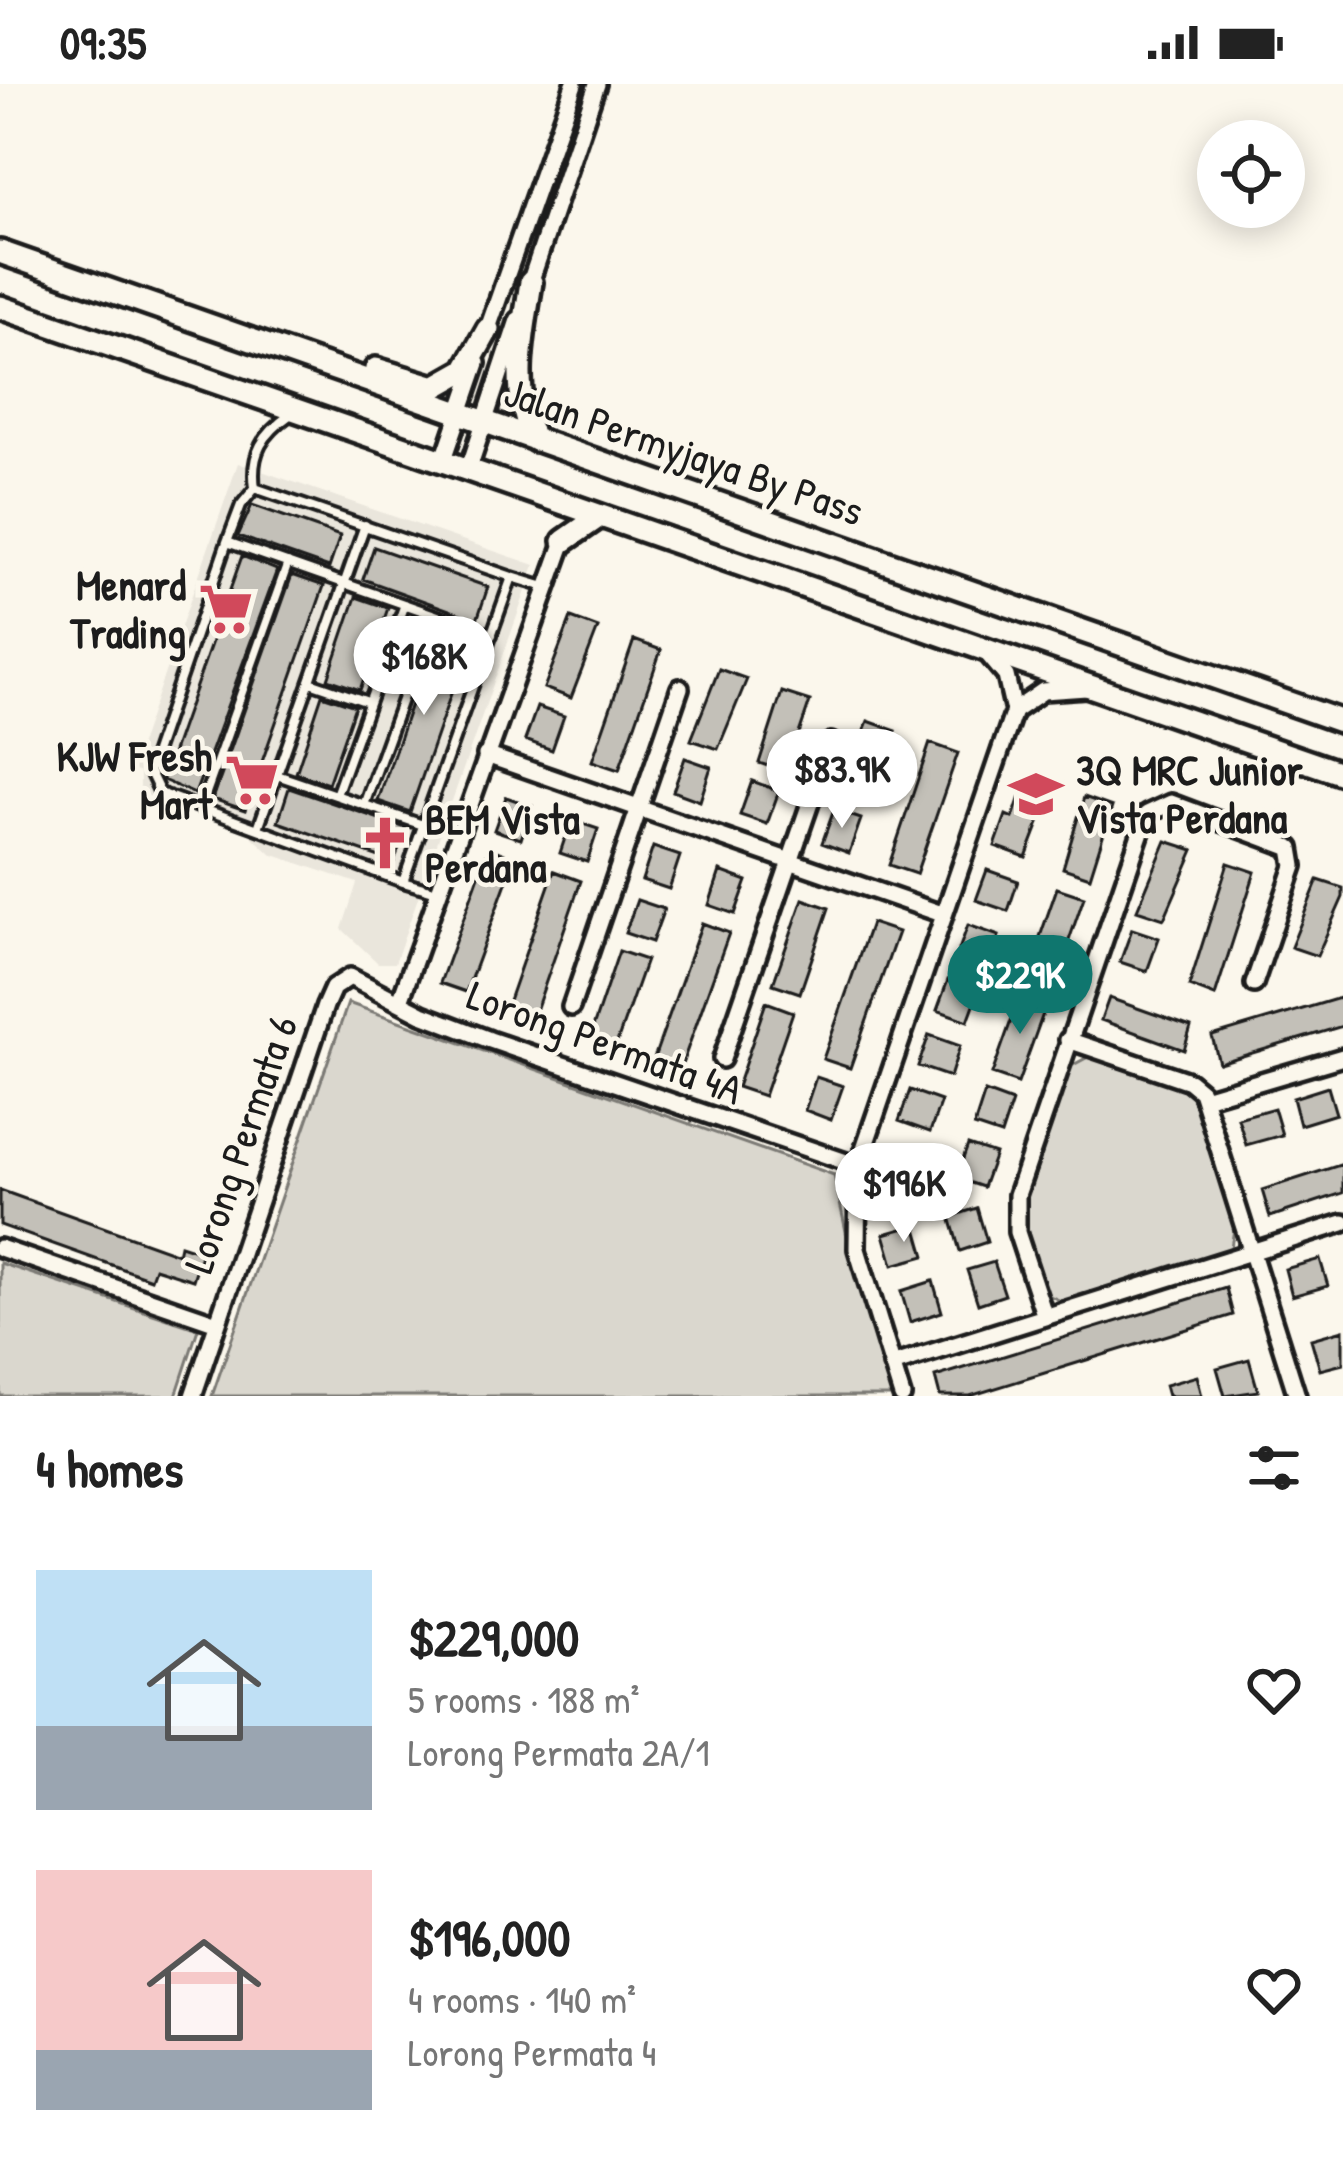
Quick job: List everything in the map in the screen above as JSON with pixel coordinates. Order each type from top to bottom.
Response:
[{"type":"main road","name":"Jalan Permyjaya By Pass","points":[[0,252],[1343,722]]},
{"type":"main road","points":[[530,282],[518,383],[521,413],[535,440]]},
{"type":"main road","points":[[0,307],[1343,774]]},
{"type":"main road","points":[[283,350],[311,346],[435,387],[465,370],[488,329]]},
{"type":"main road","points":[[563,541],[600,516]]},
{"type":"street","points":[[442,462],[574,84]]},
{"type":"street","points":[[468,471],[597,84]]},
{"type":"street","points":[[400,1001],[563,541]]},
{"type":"street","points":[[902,1396],[857,1249],[858,1166],[1014,711],[1006,676],[984,649]]},
{"type":"street","points":[[572,1007],[680,688]]},
{"type":"street","points":[[1014,711],[1043,691],[1095,688]]},
{"type":"street","points":[[722,1059],[831,742]]},
{"type":"street","points":[[486,755],[942,914]]},
{"type":"street","points":[[1045,1317],[1017,1232],[1016,1206],[1147,814],[1161,804],[1284,842],[1296,856],[1254,984]]},
{"type":"street","name":"Lorong Permata 6","points":[[193,1396],[333,988],[358,978],[400,1001]]},
{"type":"street","name":"Lorong Permata 4A","points":[[400,1001],[511,1047],[858,1166]]},
{"type":"street","points":[[1068,1040],[1189,1081],[1204,1099],[1297,1396]]},
{"type":"street","points":[[1204,1099],[1343,1058]]},
{"type":"street","points":[[892,1365],[1343,1222]]},
{"type":"street","points":[[0,1248],[217,1323]]},
{"type":"lane","points":[[298,410],[260,442],[251,465],[255,488],[241,505],[148,770],[155,790],[437,892]]},
{"type":"lane","points":[[255,488],[546,588]]},
{"type":"lane","points":[[258,828],[365,525]]},
{"type":"lane","points":[[227,542],[492,635]]},
{"type":"lane","points":[[201,806],[288,563]]},
{"type":"lane","points":[[404,882],[512,577]]},
{"type":"lane","points":[[336,795],[405,604]]},
{"type":"lane","points":[[364,806],[433,614]]},
{"type":"lane","points":[[310,682],[368,702]]},
{"type":"lane","points":[[277,776],[422,825]]},
{"type":"shaded area","points":[[238,463],[535,565],[395,963],[378,963],[342,929],[357,883],[271,854],[243,828],[150,797],[140,788],[140,773],[131,770]]},
{"type":"shaded area","points":[[348,1003],[834,1175],[852,1260],[893,1396],[212,1396]]},
{"type":"shaded area","points":[[1090,1056],[1181,1087],[1196,1101],[1234,1229],[1231,1247],[1218,1257],[1068,1304],[1041,1292],[1021,1223],[1025,1185],[1062,1071]]},
{"type":"shaded area","points":[[0,1263],[198,1329],[176,1396],[0,1396]]},
{"type":"building","points":[[252,505],[340,536],[329,568],[238,536]]},
{"type":"building","points":[[374,547],[488,587],[477,620],[363,579]]},
{"type":"building","points":[[242,556],[277,570],[195,794],[163,780]]},
{"type":"building","points":[[292,575],[324,586],[245,810],[213,799]]},
{"type":"building","points":[[356,597],[388,608],[360,690],[328,679]]},
{"type":"building","points":[[571,618],[598,628],[571,698],[544,688]]},
{"type":"building","points":[[438,625],[471,636],[410,812],[378,801]]},
{"type":"building","points":[[634,640],[661,650],[619,770],[592,761]]},
{"type":"building","points":[[719,669],[747,679],[718,749],[691,740]]},
{"type":"building","points":[[782,692],[810,701],[786,772],[759,763]]},
{"type":"building","points":[[322,695],[355,706],[328,784],[296,773]]},
{"type":"building","points":[[537,707],[564,716],[552,750],[525,740]]},
{"type":"building","points":[[868,721],[896,731],[867,800],[840,790]]},
{"type":"building","points":[[930,743],[958,753],[916,874],[889,865]]},
{"type":"building","points":[[685,758],[711,767],[700,801],[673,791]]},
{"type":"building","points":[[1026,778],[1053,787],[1026,857],[995,846],[1006,815],[1013,818]]},
{"type":"building","points":[[752,781],[779,791],[767,824],[740,815]]},
{"type":"building","points":[[289,788],[406,828],[394,862],[278,822]]},
{"type":"building","points":[[506,797],[532,806],[521,839],[494,830]]},
{"type":"building","points":[[1084,797],[1112,807],[1090,877],[1063,868]]},
{"type":"building","points":[[834,810],[861,819],[849,853],[822,843]]},
{"type":"building","points":[[571,820],[598,829],[587,862],[560,853]]},
{"type":"building","points":[[1166,841],[1194,850],[1164,919],[1137,910]]},
{"type":"building","points":[[653,847],[680,856],[669,889],[642,880]]},
{"type":"building","points":[[489,848],[515,858],[466,992],[440,983]]},
{"type":"building","points":[[1228,863],[1255,872],[1215,996],[1189,986]]},
{"type":"building","points":[[987,870],[1018,881],[1008,911],[976,900]]},
{"type":"building","points":[[554,871],[581,881],[534,1016],[507,1006]]},
{"type":"building","points":[[720,871],[747,881],[735,914],[709,905]]},
{"type":"building","points":[[1318,880],[1343,888],[1343,897],[1317,956],[1291,947]]},
{"type":"building","points":[[1057,888],[1084,897],[1055,981],[1028,971]]},
{"type":"building","points":[[803,899],[829,908],[800,993],[773,984]]},
{"type":"building","points":[[637,900],[664,909],[652,942],[625,933]]},
{"type":"building","points":[[702,923],[729,933],[681,1067],[654,1058]]},
{"type":"building","points":[[871,923],[898,932],[850,1068],[823,1059]]},
{"type":"building","points":[[968,925],[999,936],[988,966],[957,955]]},
{"type":"building","points":[[1132,929],[1159,938],[1147,971],[1120,962]]},
{"type":"building","points":[[619,951],[646,960],[616,1045],[590,1036]]},
{"type":"building","points":[[948,980],[979,991],[968,1021],[937,1010]]},
{"type":"building","points":[[1022,990],[1048,1000],[1018,1083],[992,1074]]},
{"type":"building","points":[[1343,997],[1343,1026],[1219,1063],[1212,1036]]},
{"type":"building","points":[[1109,998],[1191,1027],[1184,1050],[1101,1020]]},
{"type":"building","points":[[766,1002],[793,1012],[764,1096],[737,1087]]},
{"type":"building","points":[[929,1035],[960,1046],[950,1077],[918,1066]]},
{"type":"building","points":[[816,1077],[843,1086],[831,1120],[805,1110]]},
{"type":"building","points":[[1328,1087],[1336,1114],[1300,1125],[1293,1098]]},
{"type":"building","points":[[910,1090],[941,1101],[930,1132],[899,1121]]},
{"type":"building","points":[[985,1092],[1012,1102],[1001,1135],[974,1126]]},
{"type":"building","points":[[1274,1108],[1282,1135],[1246,1145],[1238,1118]]},
{"type":"building","points":[[968,1145],[995,1154],[983,1187],[956,1178]]},
{"type":"building","points":[[889,1154],[922,1157],[918,1190],[886,1186]]},
{"type":"building","points":[[1343,1164],[1343,1193],[1270,1217],[1262,1190]]},
{"type":"building","points":[[0,1190],[178,1254],[180,1245],[202,1252],[193,1280],[155,1268],[151,1279],[0,1225]]},
{"type":"building","points":[[977,1208],[987,1242],[960,1251],[950,1217]]},
{"type":"building","points":[[916,1225],[925,1256],[893,1265],[884,1234]]},
{"type":"building","points":[[1320,1259],[1328,1286],[1292,1296],[1285,1269]]},
{"type":"building","points":[[994,1262],[1005,1295],[978,1304],[967,1270]]},
{"type":"building","points":[[933,1281],[942,1312],[910,1322],[901,1291]]},
{"type":"building","points":[[1226,1288],[1233,1315],[970,1396],[940,1396],[935,1377]]},
{"type":"building","points":[[1343,1330],[1343,1364],[1320,1370],[1311,1339]]},
{"type":"building","points":[[1249,1359],[1258,1391],[1225,1396],[1217,1368]]},
{"type":"building","points":[[1197,1376],[1202,1396],[1168,1396],[1165,1385]]},
{"type":"place","name":"Menard Trading","points":[[226,609]]},
{"type":"place","name":"KJW Fresh Mart","points":[[252,780]]},
{"type":"place","name":"3Q MRC Junior Vista Perdana","points":[[1036,794]]},
{"type":"place","name":"BEM Vista Perdana","points":[[385,843]]}]
